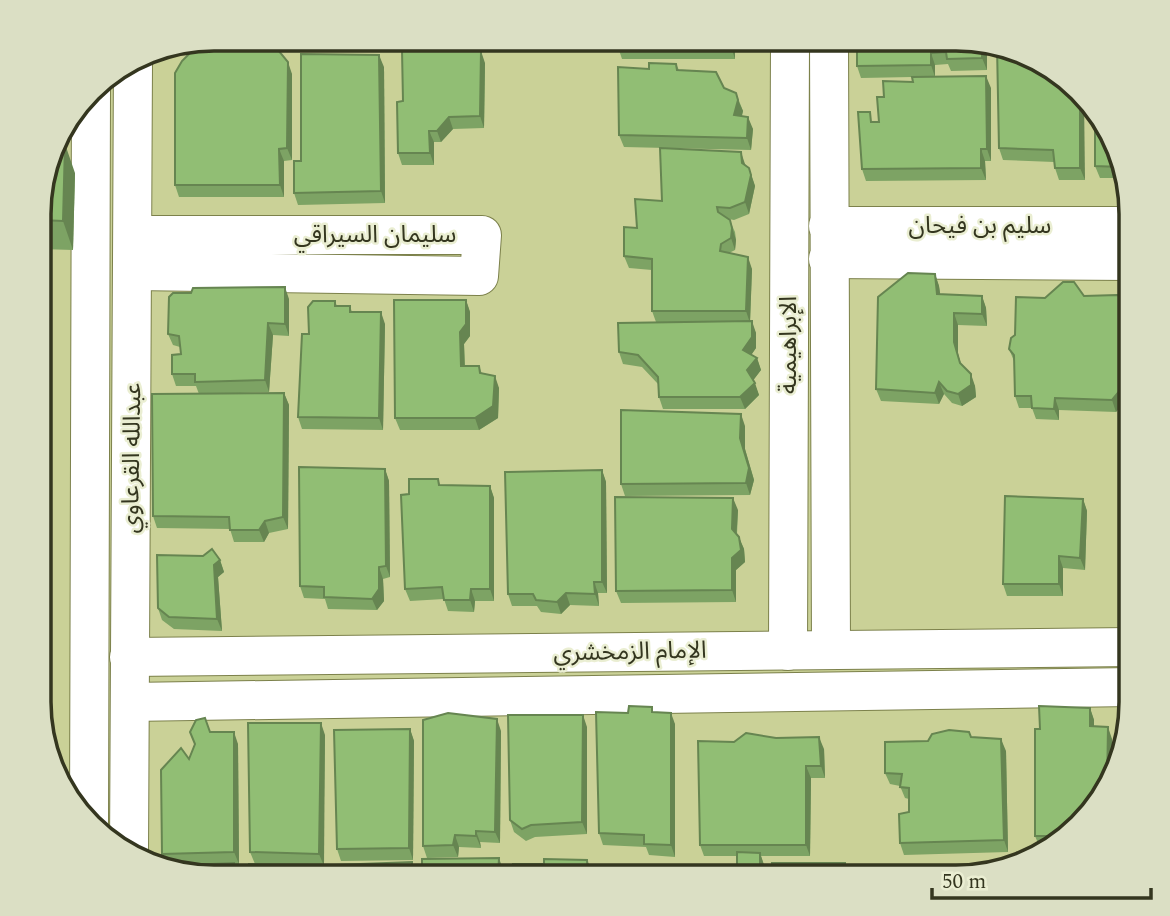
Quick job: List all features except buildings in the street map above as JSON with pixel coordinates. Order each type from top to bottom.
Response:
[{"type":"street","name":"الإبراهيمية","points":[[788,651],[790,51]]},
{"type":"street","name":"الإبراهيمية","points":[[829,51],[831,650]]},
{"type":"street","name":"عبدالله القرعاوي","points":[[130,842],[133,72]]},
{"type":"street","name":"عبدالله القرعاوي","points":[[89,808],[91,106]]},
{"type":"street","name":"سليم بن فيحان","points":[[828,242],[1119,227]]},
{"type":"street","name":"سليمان السيراقي","points":[[482,235],[479,276],[134,253],[482,235]]},
{"type":"street","name":"سليم بن فيحان","points":[[828,242],[1119,260]]},
{"type":"street","name":"الإمام الزمخشري","points":[[129,657],[1119,647]]},
{"type":"street","name":"الإمام الزمخشري","points":[[130,702],[1119,687]]}]
